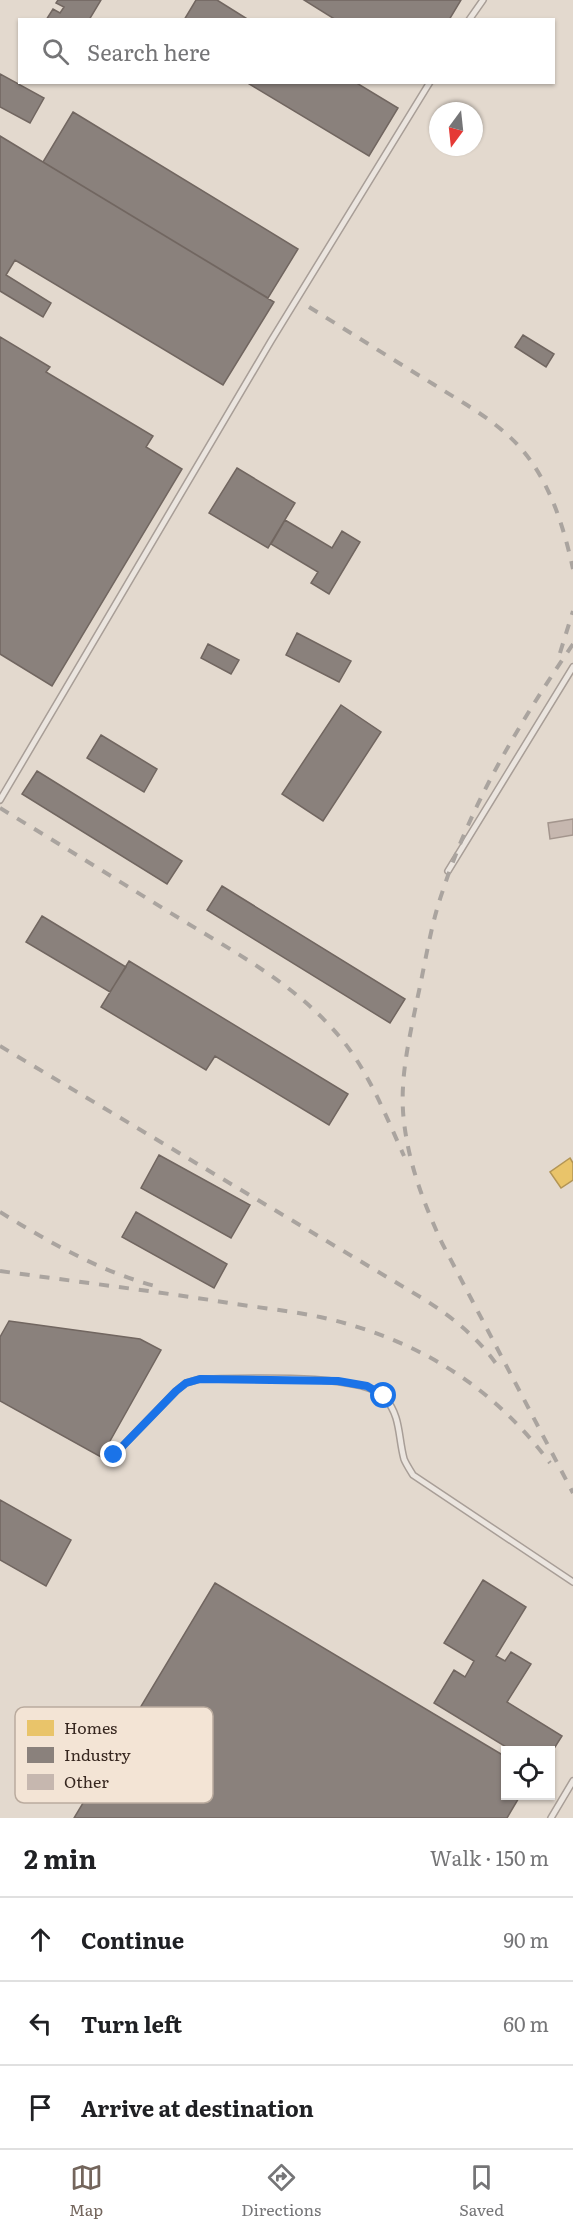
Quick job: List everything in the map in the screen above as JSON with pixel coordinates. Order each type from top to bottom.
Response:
[{"type":"lane","points":[[470,18],[483,0]]},
{"type":"lane","points":[[0,800],[271,341],[429,84]]},
{"type":"lane","points":[[448,871],[573,666]]},
{"type":"lane","points":[[114,1455],[176,1391],[186,1383],[200,1379],[338,1381],[367,1386],[384,1396],[396,1415],[405,1460],[413,1475],[573,1582]]},
{"type":"lane","points":[[551,1818],[573,1781]]},
{"type":"building: Homes","points":[[570,1158],[573,1163],[573,1180],[561,1188],[550,1172]]},
{"type":"building: Industry","points":[[58,0],[101,0],[90,18],[47,18],[53,9],[60,13],[64,7],[56,3]]},
{"type":"building: Industry","points":[[196,0],[217,0],[246,18],[185,18]]},
{"type":"building: Industry","points":[[304,0],[461,0],[450,18],[333,18]]},
{"type":"building: Industry","points":[[0,74],[44,98],[30,123],[0,107]]},
{"type":"building: Industry","points":[[249,84],[358,84],[398,108],[369,156]]},
{"type":"building: Industry","points":[[73,112],[298,249],[268,298],[43,162]]},
{"type":"building: Industry","points":[[0,136],[274,302],[223,385],[15,260],[6,275],[51,303],[43,317],[0,291]]},
{"type":"building: Industry","points":[[523,335],[554,354],[546,367],[515,347]]},
{"type":"building: Industry","points":[[0,337],[50,367],[46,372],[153,436],[146,447],[182,469],[52,686],[0,654]]},
{"type":"building: Industry","points":[[237,468],[295,503],[268,548],[209,513]]},
{"type":"building: Industry","points":[[285,520],[332,548],[342,531],[360,542],[329,594],[311,583],[318,572],[271,544]]},
{"type":"building: Industry","points":[[297,633],[351,661],[339,682],[286,655]]},
{"type":"building: Industry","points":[[208,644],[239,660],[231,674],[201,658]]},
{"type":"building: Industry","points":[[341,705],[381,732],[323,821],[282,794]]},
{"type":"building: Industry","points":[[101,735],[157,769],[144,792],[87,758]]},
{"type":"building: Industry","points":[[37,771],[182,861],[167,884],[22,794]]},
{"type":"building: Industry","points":[[222,886],[405,999],[390,1023],[207,910]]},
{"type":"building: Industry","points":[[42,916],[126,967],[110,992],[26,942]]},
{"type":"building: Industry","points":[[129,961],[348,1094],[329,1125],[215,1056],[206,1070],[101,1007]]},
{"type":"building: Industry","points":[[159,1155],[250,1205],[231,1238],[141,1188]]},
{"type":"building: Industry","points":[[136,1212],[227,1264],[214,1288],[122,1237]]},
{"type":"building: Industry","points":[[9,1321],[140,1339],[161,1350],[101,1457],[0,1401],[0,1337]]},
{"type":"building: Industry","points":[[0,1500],[71,1540],[46,1586],[0,1560]]},
{"type":"building: Industry","points":[[483,1580],[526,1607],[496,1656],[505,1661],[511,1652],[531,1664],[507,1702],[562,1736],[555,1747],[504,1746],[434,1703],[454,1670],[465,1677],[474,1661],[444,1643]]},
{"type":"building: Industry","points":[[215,1583],[501,1754],[501,1800],[518,1800],[507,1818],[74,1818],[83,1803],[213,1803],[213,1707],[141,1707]]},
{"type":"building: Other","points":[[573,819],[573,835],[550,839],[548,823]]},
{"type":"railway","points":[[309,307],[470,407],[515,442],[542,478],[549,493],[561,523],[573,569]]},
{"type":"railway","points":[[560,653],[573,611]]},
{"type":"railway","points":[[573,644],[534,703],[498,764],[467,827],[454,860],[438,906],[428,947],[411,1030],[403,1091],[406,1138],[413,1169],[435,1228],[573,1493]]},
{"type":"railway","points":[[0,808],[245,958],[305,1002],[339,1036],[359,1063],[376,1094],[404,1156]]},
{"type":"railway","points":[[0,1046],[422,1298],[464,1329],[483,1347],[499,1368]]},
{"type":"railway","points":[[0,1212],[94,1264],[155,1286]]},
{"type":"railway","points":[[0,1271],[295,1312],[355,1326],[419,1352],[477,1388],[503,1410],[550,1463]]},
{"type":"route","points":[[114,1455],[176,1391],[186,1383],[200,1379],[338,1381],[367,1386],[384,1396]]}]
